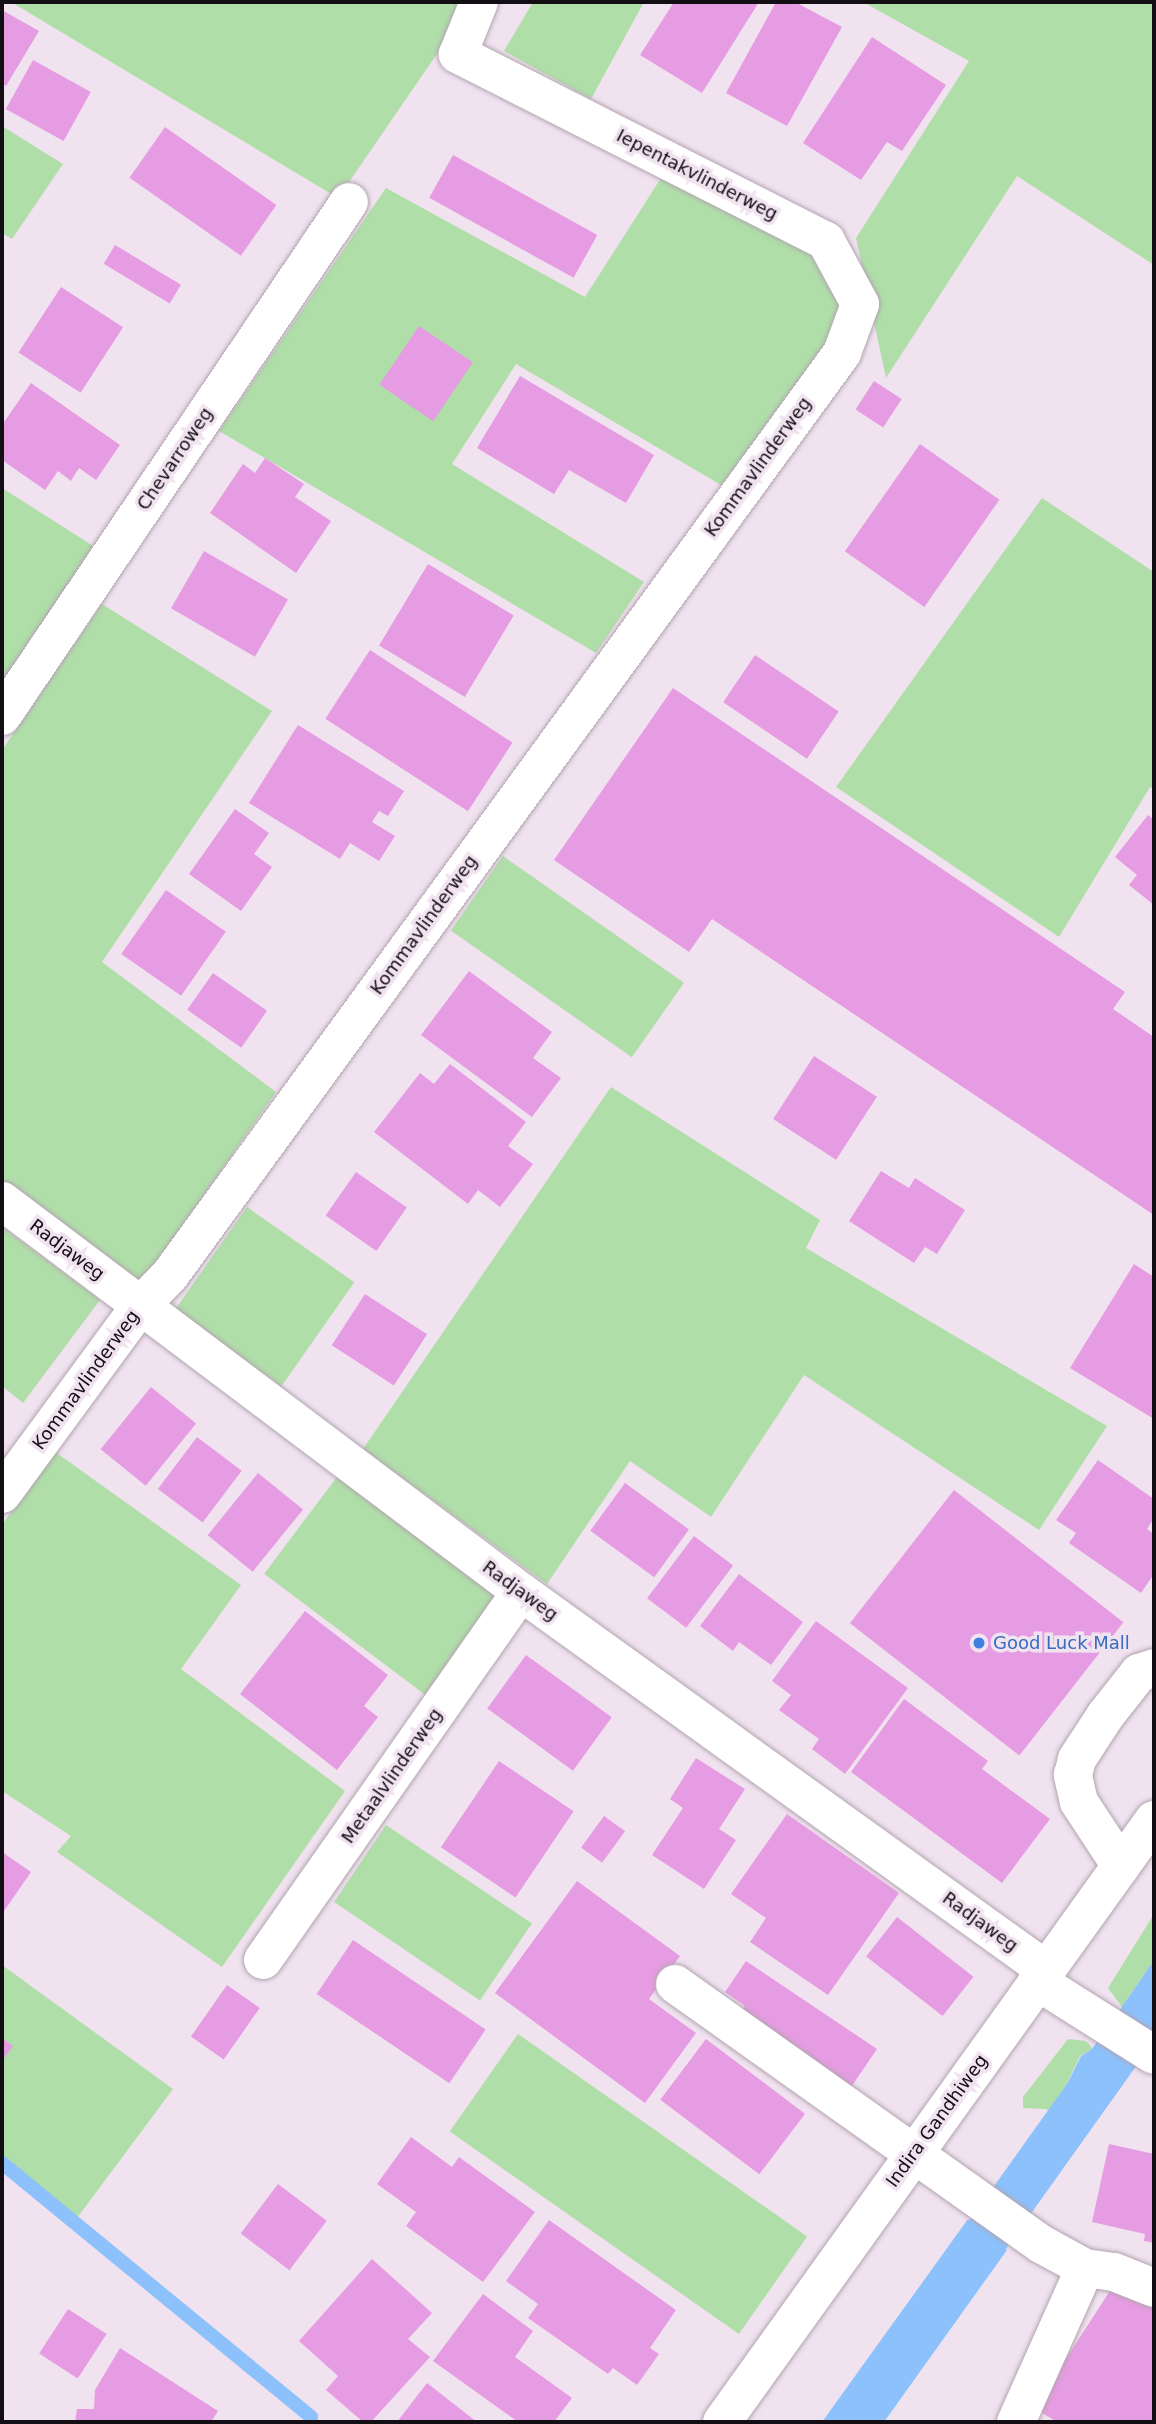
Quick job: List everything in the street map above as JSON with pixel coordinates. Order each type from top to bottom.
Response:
[{"type":"street","name":"Iepentakvlinderweg","points":[[479,2],[457,54],[826,241],[860,304],[842,353]]},
{"type":"street","name":"Chevarroweg","points":[[2,716],[349,202]]},
{"type":"street","name":"Kommavlinderweg","points":[[2,1494],[141,1305],[170,1275],[842,353]]},
{"type":"street","name":"Radjaweg","points":[[2,1201],[521,1592],[1042,1976],[1101,2023],[1154,2054]]},
{"type":"street","name":"Metaalvlinderweg","points":[[263,1960],[521,1592]]},
{"type":"street","points":[[1121,1866],[1079,1802],[1073,1775],[1077,1759],[1105,1716],[1139,1673],[1154,1668]]},
{"type":"street","name":"Indira Gandhiweg","points":[[722,2422],[1154,1821]]},
{"type":"street","points":[[675,1984],[1041,2244],[1085,2268],[1114,2272],[1154,2288]]},
{"type":"street","points":[[1016,2422],[1085,2268]]},
{"type":"green space","points":[[11,2],[459,2],[439,51],[338,198]]},
{"type":"green space","points":[[533,2],[644,2],[591,99],[504,51]]},
{"type":"green space","points":[[863,2],[1154,2],[1154,265],[1017,176],[886,378],[856,238],[969,61]]},
{"type":"green space","points":[[2,126],[63,164],[12,239],[2,233]]},
{"type":"green space","points":[[661,178],[821,257],[842,309],[822,358],[726,488],[516,364],[452,464],[644,582],[596,653],[219,431],[386,188],[585,297]]},
{"type":"green space","points":[[2,488],[98,549],[2,689]]},
{"type":"green space","points":[[1042,498],[1154,572],[1154,789],[1150,787],[1059,937],[836,787]]},
{"type":"green space","points":[[102,604],[272,711],[102,962],[276,1092],[140,1286],[2,1181],[2,750]]},
{"type":"green space","points":[[503,856],[684,983],[632,1057],[451,931]]},
{"type":"green space","points":[[611,1087],[820,1220],[806,1248],[1107,1426],[1039,1530],[804,1375],[711,1517],[630,1461],[547,1584],[363,1449]]},
{"type":"green space","points":[[247,1207],[354,1282],[281,1386],[174,1311]]},
{"type":"green space","points":[[2,1227],[100,1300],[23,1403],[2,1386]]},
{"type":"green space","points":[[54,1451],[241,1585],[181,1669],[345,1791],[222,1967],[57,1852],[71,1836],[2,1791],[2,1525]]},
{"type":"green space","points":[[340,1473],[501,1594],[425,1695],[264,1574]]},
{"type":"green space","points":[[386,1825],[532,1923],[480,2001],[334,1902]]},
{"type":"green space","points":[[1154,1914],[1154,1960],[1122,2007],[1108,1988]]},
{"type":"green space","points":[[2,1965],[173,2089],[74,2222],[2,2163]]},
{"type":"green space","points":[[518,2034],[807,2236],[739,2334],[450,2131]]},
{"type":"green space","points":[[1068,2039],[1086,2041],[1093,2049],[1080,2056],[1052,2114],[1046,2109],[1023,2108],[1023,2097]]},
{"type":"water","points":[[1154,1960],[1154,2023],[1146,2025],[1122,2007]]},
{"type":"water","points":[[1093,2049],[1130,2074],[1034,2208],[999,2180],[1052,2114],[1081,2056]]},
{"type":"water","points":[[968,2219],[1007,2250],[884,2422],[822,2422]]},
{"type":"building","points":[[674,2],[759,2],[702,93],[640,55]]},
{"type":"building","points":[[776,2],[795,2],[842,27],[787,126],[726,93]]},
{"type":"building","points":[[2,10],[39,31],[6,86],[2,83]]},
{"type":"building","points":[[872,37],[946,85],[902,151],[887,142],[861,180],[803,143]]},
{"type":"building","points":[[33,60],[91,92],[64,141],[6,109]]},
{"type":"building","points":[[165,127],[276,205],[241,256],[129,178]]},
{"type":"building","points":[[453,155],[597,235],[574,278],[429,198]]},
{"type":"building","points":[[115,245],[181,285],[170,304],[104,264]]},
{"type":"building","points":[[61,287],[123,327],[81,393],[19,352]]},
{"type":"building","points":[[419,326],[473,362],[433,421],[379,385]]},
{"type":"building","points":[[520,376],[654,455],[626,503],[569,470],[554,494],[477,448]]},
{"type":"building","points":[[874,381],[902,399],[883,427],[855,410]]},
{"type":"building","points":[[31,383],[120,445],[96,480],[79,468],[71,481],[58,471],[45,490],[2,460],[2,425]]},
{"type":"building","points":[[920,444],[999,500],[924,607],[845,551]]},
{"type":"building","points":[[265,458],[304,484],[295,497],[331,521],[296,573],[210,513],[243,464],[255,473]]},
{"type":"building","points":[[204,551],[288,600],[255,657],[171,608]]},
{"type":"building","points":[[428,564],[514,616],[465,697],[379,645]]},
{"type":"building","points":[[370,650],[513,743],[468,811],[325,719]]},
{"type":"building","points":[[755,655],[839,711],[807,759],[723,702]]},
{"type":"building","points":[[673,688],[1125,992],[1113,1009],[1154,1037],[1154,1215],[712,919],[689,952],[554,860]]},
{"type":"building","points":[[298,725],[404,791],[388,816],[379,811],[372,822],[395,836],[379,861],[350,843],[340,859],[249,803]]},
{"type":"building","points":[[235,809],[269,833],[254,854],[272,867],[241,911],[189,874]]},
{"type":"building","points":[[1148,815],[1154,820],[1154,905],[1129,885],[1137,875],[1115,857]]},
{"type":"building","points":[[166,890],[226,932],[181,996],[121,954]]},
{"type":"building","points":[[469,971],[552,1032],[533,1058],[561,1078],[532,1117],[421,1035]]},
{"type":"building","points":[[213,973],[267,1011],[241,1048],[187,1010]]},
{"type":"building","points":[[814,1056],[877,1097],[836,1160],[773,1119]]},
{"type":"building","points":[[450,1064],[526,1122],[508,1146],[533,1164],[500,1207],[478,1190],[468,1204],[374,1132],[420,1073],[434,1084]]},
{"type":"building","points":[[881,1171],[909,1188],[915,1178],[965,1210],[937,1254],[925,1247],[914,1263],[849,1221]]},
{"type":"building","points":[[356,1172],[407,1208],[376,1251],[326,1215]]},
{"type":"building","points":[[1134,1264],[1154,1277],[1154,1419],[1070,1368]]},
{"type":"building","points":[[365,1294],[427,1334],[394,1385],[332,1345]]},
{"type":"building","points":[[151,1387],[196,1424],[146,1486],[101,1449]]},
{"type":"building","points":[[197,1437],[242,1471],[203,1523],[158,1489]]},
{"type":"building","points":[[1098,1460],[1154,1499],[1154,1518],[1147,1529],[1154,1534],[1154,1574],[1141,1593],[1069,1543],[1076,1533],[1056,1520]]},
{"type":"building","points":[[258,1473],[303,1510],[253,1572],[208,1535]]},
{"type":"building","points":[[625,1483],[689,1529],[654,1577],[590,1531]]},
{"type":"building","points":[[954,1490],[1123,1622],[1019,1756],[850,1623]]},
{"type":"building","points":[[694,1536],[733,1565],[686,1628],[647,1598]]},
{"type":"building","points":[[739,1574],[803,1622],[771,1665],[739,1642],[733,1651],[700,1626]]},
{"type":"building","points":[[305,1611],[388,1675],[364,1706],[378,1717],[337,1770],[240,1694]]},
{"type":"building","points":[[816,1621],[908,1688],[845,1774],[812,1749],[819,1739],[779,1710],[791,1695],[772,1681]]},
{"type":"building","points":[[526,1655],[612,1717],[573,1771],[487,1708]]},
{"type":"building","points":[[904,1699],[988,1761],[982,1769],[1050,1819],[1002,1883],[851,1772]]},
{"type":"building","points":[[696,1758],[745,1789],[719,1829],[736,1840],[704,1889],[652,1855],[683,1808],[670,1799]]},
{"type":"building","points":[[499,1761],[574,1811],[515,1898],[441,1847]]},
{"type":"building","points":[[787,1814],[899,1893],[828,1995],[750,1942],[766,1918],[731,1894]]},
{"type":"building","points":[[604,1816],[625,1831],[602,1863],[581,1848]]},
{"type":"building","points":[[2,1852],[31,1872],[2,1914]]},
{"type":"building","points":[[577,1881],[680,1956],[649,1999],[696,2033],[645,2103],[495,1993]]},
{"type":"building","points":[[897,1917],[973,1977],[943,2016],[866,1956]]},
{"type":"building","points":[[353,1940],[486,2029],[449,2083],[317,1994]]},
{"type":"building","points":[[746,1961],[877,2049],[843,2099],[737,2017],[745,2006],[725,1992]]},
{"type":"building","points":[[227,1985],[260,2008],[224,2060],[191,2037]]},
{"type":"building","points":[[2,2038],[13,2046],[2,2061]]},
{"type":"building","points":[[706,2039],[805,2114],[759,2174],[660,2100]]},
{"type":"building","points":[[411,2137],[452,2167],[459,2157],[535,2212],[483,2282],[406,2226],[416,2212],[377,2184]]},
{"type":"building","points":[[1109,2144],[1154,2154],[1154,2243],[1144,2241],[1145,2234],[1092,2222]]},
{"type":"building","points":[[278,2184],[327,2221],[289,2270],[241,2234]]},
{"type":"building","points":[[549,2220],[676,2310],[650,2348],[659,2354],[637,2385],[613,2368],[608,2374],[528,2318],[538,2304],[506,2281]]},
{"type":"building","points":[[372,2259],[432,2313],[408,2339],[430,2357],[371,2422],[363,2422],[326,2390],[338,2376],[299,2341]]},
{"type":"building","points":[[1117,2280],[1154,2304],[1154,2422],[1057,2422],[1034,2408]]},
{"type":"building","points":[[483,2294],[533,2331],[515,2357],[572,2398],[554,2422],[518,2422],[433,2361]]},
{"type":"building","points":[[68,2309],[107,2334],[78,2379],[39,2353]]},
{"type":"building","points":[[120,2348],[218,2411],[211,2422],[75,2422],[77,2409],[94,2409],[95,2390]]},
{"type":"building","points":[[427,2383],[477,2422],[397,2422]]},
{"type":"waterway","points":[[951,2286],[1154,2001]]},
{"type":"waterway","points":[[2,2163],[311,2417]]},
{"type":"place","name":"Good Luck Mall","points":[[979,1643]]}]
